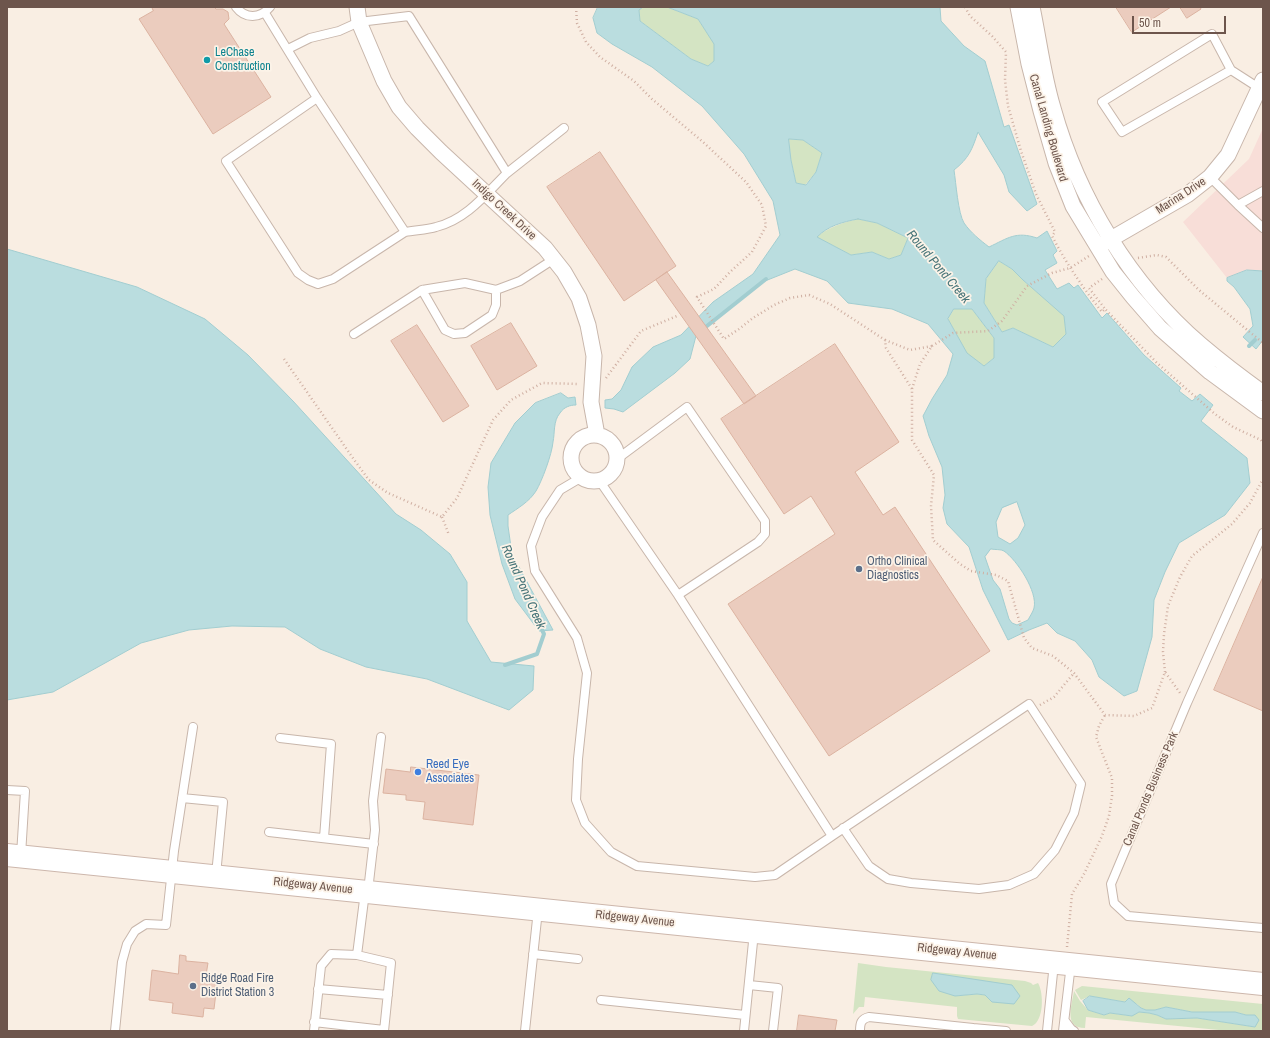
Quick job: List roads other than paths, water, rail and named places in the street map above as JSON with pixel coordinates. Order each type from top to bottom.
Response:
[{"type":"main road","name":"Ridgeway Avenue","points":[[14,855],[1263,984]]},
{"type":"street","name":"Canal Landing Boulevard","points":[[1018,7],[1029,64],[1041,111],[1056,163],[1073,206],[1117,277],[1160,328],[1210,372],[1263,411]]},
{"type":"street","name":"Canal Landing Boulevard","points":[[1032,7],[1055,115],[1080,183],[1094,212],[1111,239],[1146,288],[1174,319],[1200,344],[1263,394]]},
{"type":"street","name":"Indigo Creek Drive","points":[[358,14],[384,81],[399,107],[417,128],[545,248],[564,272],[578,298],[588,325],[594,356],[591,402],[597,435]]},
{"type":"street","name":"Marina Drive","points":[[1098,246],[1187,195],[1210,177],[1228,155],[1261,84]]},
{"type":"street","points":[[597,435],[607,439],[613,444],[617,459],[616,465],[612,472],[606,478],[591,480],[582,477],[576,472],[572,465],[571,457],[572,451],[576,444],[589,436],[597,435]]},
{"type":"lane","points":[[236,7],[241,13],[255,17],[268,10],[288,49],[317,98],[405,232]]},
{"type":"lane","points":[[288,49],[310,38],[339,31],[358,14],[409,16],[507,173]]},
{"type":"lane","points":[[1231,70],[1122,132],[1102,102],[1212,34],[1231,70],[1261,84]]},
{"type":"lane","points":[[317,98],[226,161],[298,273],[308,280],[318,284],[333,279],[405,232],[437,227],[461,217],[507,173],[564,128]]},
{"type":"lane","points":[[1210,177],[1263,228]]},
{"type":"lane","points":[[1238,205],[1263,191]]},
{"type":"lane","points":[[354,334],[422,290],[465,283],[496,290],[520,281],[554,259]]},
{"type":"lane","points":[[422,290],[445,330],[454,334],[465,333],[492,315],[496,305],[496,290]]},
{"type":"lane","points":[[617,459],[687,407],[765,521],[765,534],[758,542],[678,595]]},
{"type":"lane","points":[[582,477],[560,490],[542,517],[531,546],[535,571],[577,638],[587,673],[578,759],[576,800],[585,823],[611,852],[637,866],[755,877],[775,875],[843,828],[1029,704],[1081,784],[1074,813],[1055,850],[1034,874],[1010,885],[979,888],[911,883],[888,879],[869,866],[843,828]]},
{"type":"lane","points":[[599,480],[678,595],[832,836]]},
{"type":"lane","name":"Canal Ponds Business Park","points":[[1263,534],[1187,703],[1112,884],[1114,904],[1128,916],[1263,928]]},
{"type":"lane","points":[[116,1031],[122,962],[127,944],[135,931],[146,924],[166,926],[174,851],[193,727]]},
{"type":"lane","points":[[358,954],[376,830],[373,801],[381,737]]},
{"type":"lane","points":[[280,738],[331,744],[324,838]]},
{"type":"lane","points":[[7,790],[25,791],[14,855]]},
{"type":"lane","points":[[182,798],[223,802],[216,876]]},
{"type":"lane","points":[[269,832],[374,844]]},
{"type":"lane","points":[[525,1031],[538,909]]},
{"type":"lane","points":[[744,1031],[754,932]]},
{"type":"lane","points":[[314,1022],[384,1031],[391,964],[358,954],[331,954],[320,966],[314,1022],[314,1031]]},
{"type":"lane","points":[[533,954],[578,959]]},
{"type":"lane","points":[[1063,963],[1065,1021],[1063,1031]]},
{"type":"lane","points":[[1047,1031],[1063,963]]},
{"type":"lane","points":[[749,985],[778,988],[773,1031]]},
{"type":"lane","points":[[318,989],[388,995]]},
{"type":"lane","points":[[601,1000],[745,1015]]},
{"type":"lane","points":[[860,1031],[861,1021],[864,1018],[869,1017],[972,1029],[1006,1031]]},
{"type":"lane","points":[[1065,1021],[1074,1031]]},
{"type":"water","points":[[598,7],[643,7],[639,10],[640,21],[691,59],[708,66],[714,61],[714,44],[698,19],[667,7],[940,7],[941,21],[964,46],[985,61],[1004,127],[1009,125],[1037,204],[1027,211],[1009,192],[1004,175],[978,132],[969,153],[963,162],[954,170],[959,205],[964,223],[989,247],[1012,236],[1023,235],[1037,238],[1047,231],[1057,251],[1053,255],[1057,263],[1045,270],[1057,289],[1069,283],[1074,288],[1078,285],[1102,318],[1107,313],[1144,355],[1181,388],[1179,391],[1192,401],[1200,394],[1213,405],[1201,421],[1247,458],[1250,483],[1225,515],[1179,543],[1165,572],[1154,600],[1152,637],[1137,691],[1124,696],[1099,677],[1092,660],[1075,641],[1057,633],[1047,623],[1008,640],[983,590],[969,547],[947,524],[943,508],[945,495],[942,467],[929,436],[923,416],[947,375],[953,354],[928,324],[892,309],[848,303],[827,281],[795,269],[760,283],[697,332],[690,359],[675,373],[623,412],[605,408],[605,400],[612,399],[621,390],[632,367],[653,347],[681,335],[713,302],[753,274],[780,235],[773,201],[744,154],[702,106],[652,67],[612,44],[597,33],[593,18]],"holes":[[[789,139],[803,140],[822,153],[816,172],[806,185],[796,183],[791,160]],[[858,219],[877,223],[908,238],[901,255],[889,259],[872,252],[851,255],[817,237],[831,227]],[[999,261],[1012,269],[1064,316],[1066,334],[1053,347],[1013,328],[1002,332],[984,303],[986,279]],[[954,309],[972,309],[994,338],[994,358],[984,366],[967,353],[948,319]],[[1017,502],[1025,525],[1018,538],[1010,544],[998,537],[996,522],[1002,508]],[[991,549],[1003,550],[1015,561],[1030,585],[1033,594],[1034,608],[1028,620],[1017,625],[1012,623],[1009,619],[1000,589],[993,580],[985,557]]]},
{"type":"water","points":[[7,249],[137,287],[205,319],[248,355],[293,401],[396,514],[421,530],[450,554],[467,582],[467,621],[491,662],[534,666],[533,690],[509,710],[427,679],[366,667],[320,649],[285,627],[232,626],[189,630],[141,643],[53,692],[7,700]]},
{"type":"water","points":[[1247,270],[1263,271],[1263,340],[1256,349],[1243,337],[1253,326],[1250,309],[1234,287],[1227,281],[1227,278]]},
{"type":"water","points":[[561,393],[568,398],[575,397],[576,405],[565,408],[558,416],[555,423],[551,453],[536,491],[527,502],[508,515],[512,554],[553,630],[539,631],[515,599],[502,564],[490,515],[488,487],[491,463],[515,423],[535,403]]},
{"type":"water","points":[[933,973],[1012,985],[1020,996],[1014,1004],[992,1002],[985,995],[977,994],[955,996],[939,991],[931,980]]},
{"type":"water","points":[[1090,996],[1125,1002],[1129,998],[1141,1008],[1146,1010],[1155,1010],[1166,1007],[1192,1012],[1235,1012],[1246,1015],[1255,1015],[1259,1020],[1255,1027],[1197,1018],[1166,1019],[1157,1015],[1139,1012],[1132,1016],[1110,1013],[1104,1015],[1088,1010],[1083,1001]]},
{"type":"waterway","name":"Round Pond Creek","points":[[702,330],[766,279]]},
{"type":"waterway","name":"Round Pond Creek","points":[[1249,346],[1255,340]]},
{"type":"waterway","name":"Round Pond Creek","points":[[505,665],[537,654],[544,634],[540,626]]},
{"type":"place","name":"LeChase Construction","points":[[207,60]]},
{"type":"place","name":"Ortho Clinical Diagnostics","points":[[859,569]]},
{"type":"place","name":"Reed Eye Associates","points":[[418,772]]},
{"type":"place","name":"Ridge Road Fire District Station 3","points":[[193,986]]}]
